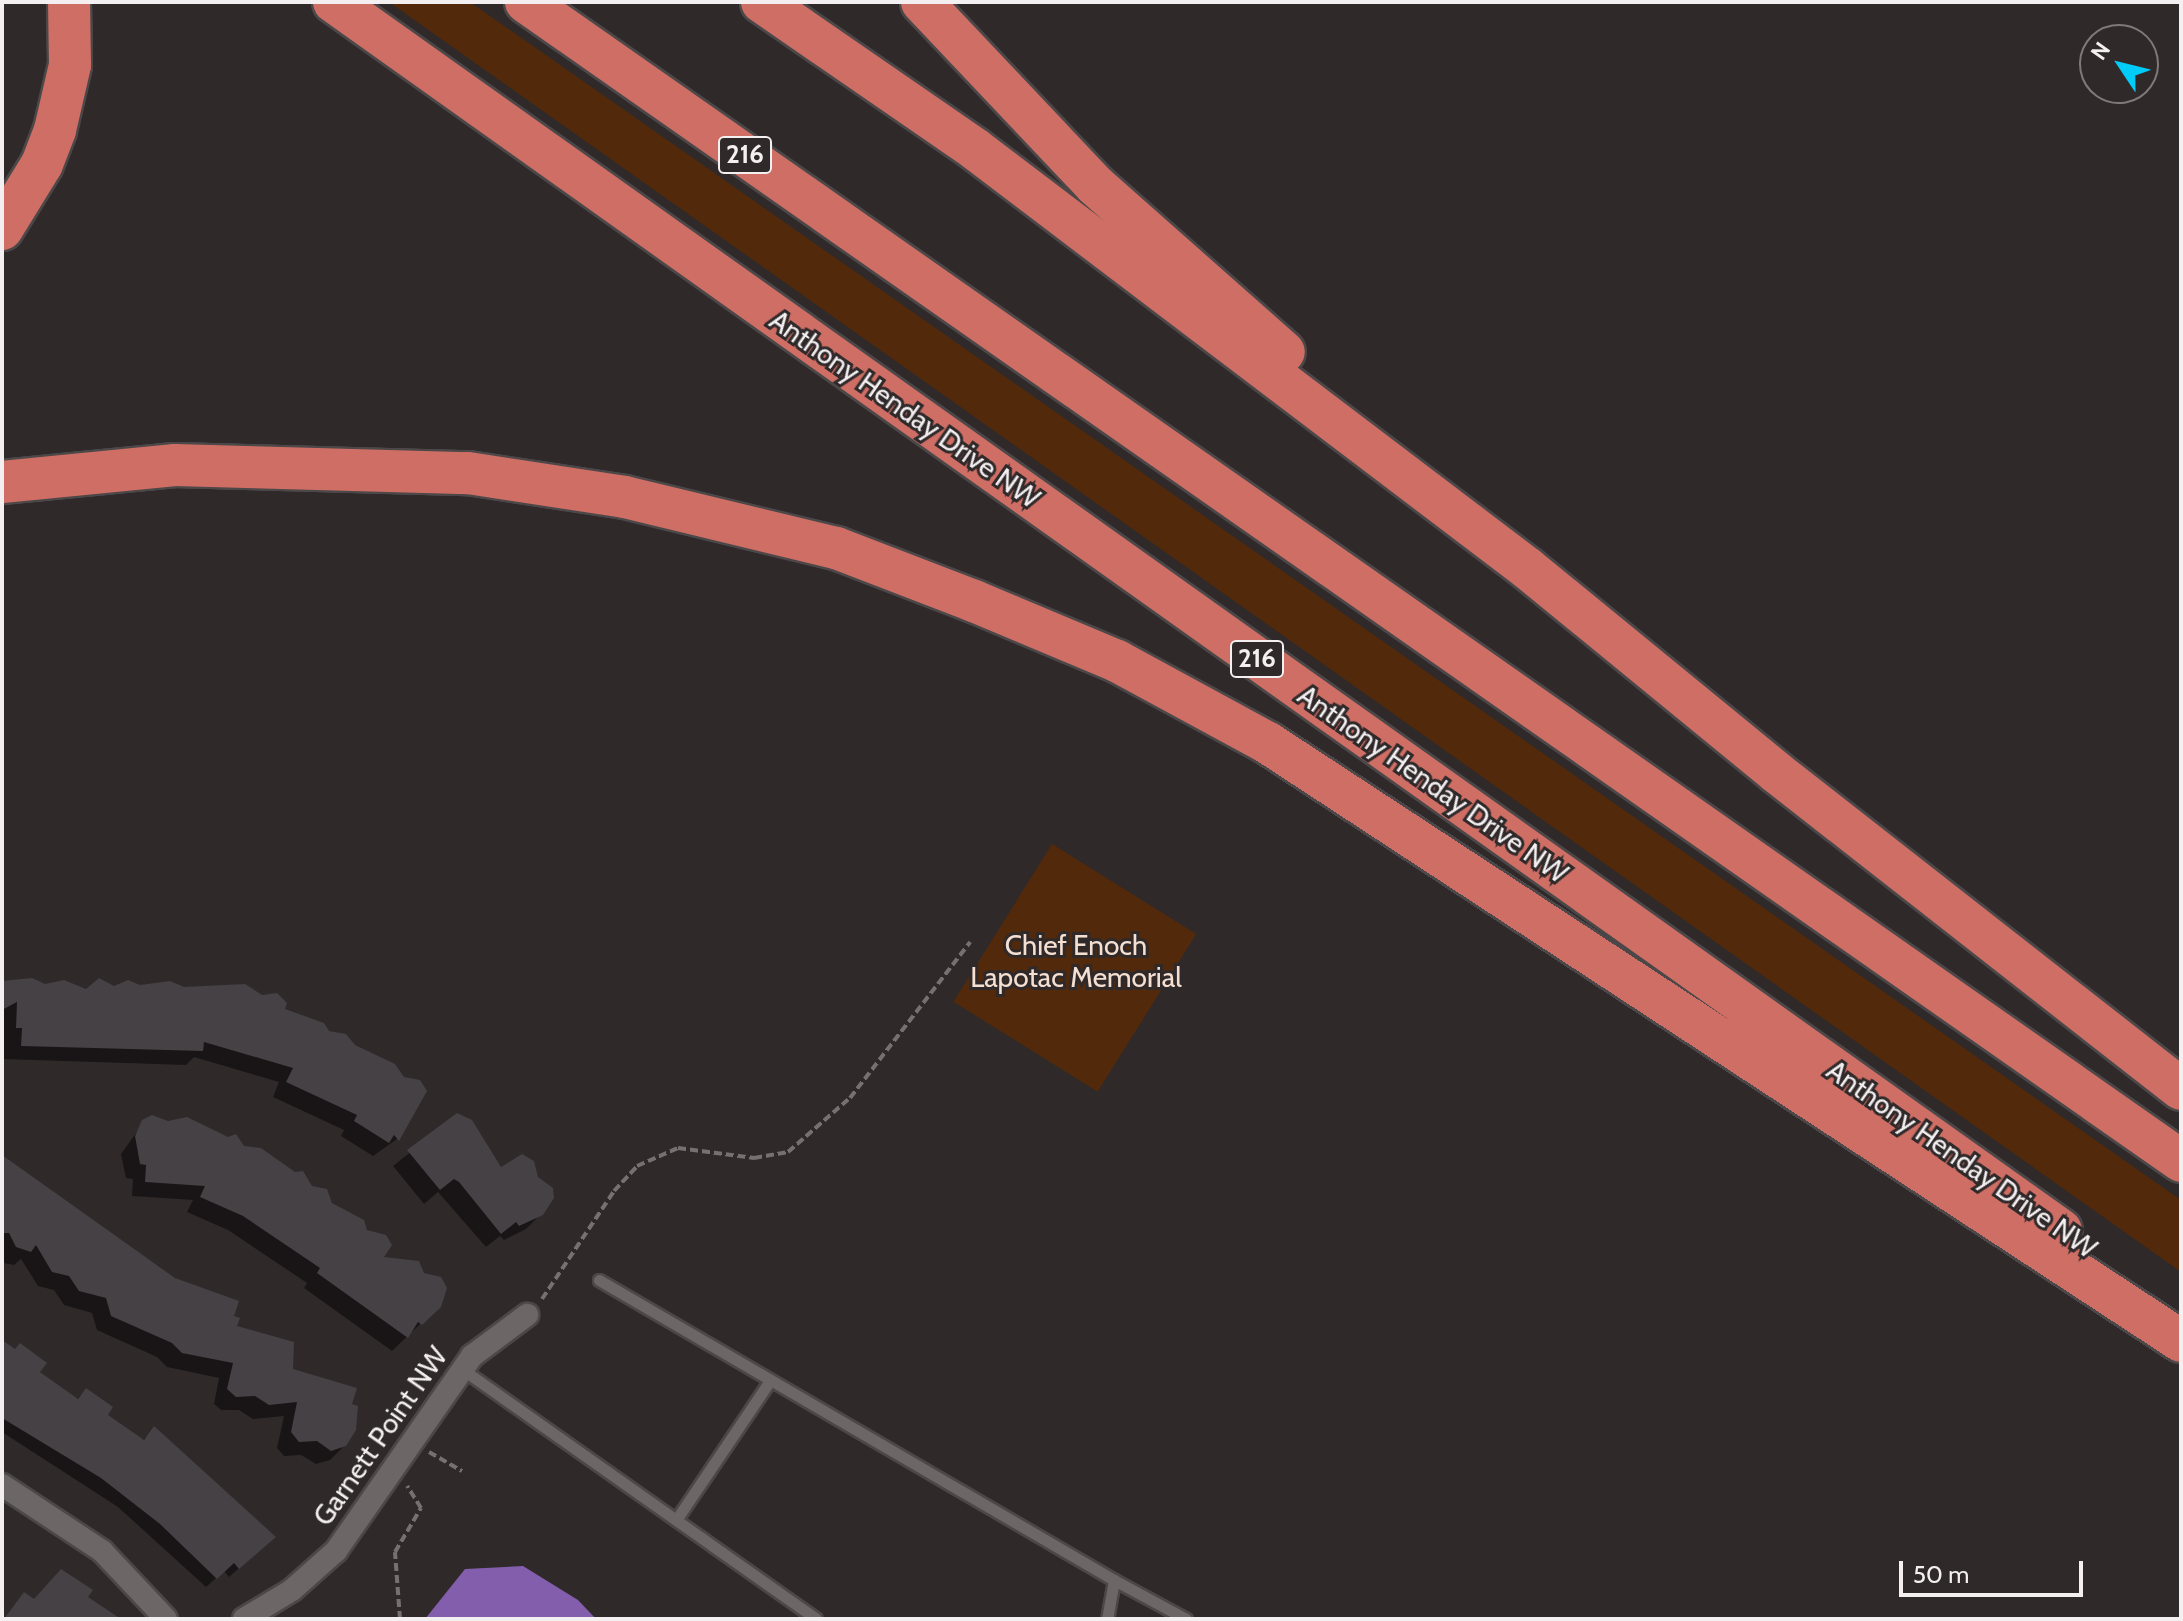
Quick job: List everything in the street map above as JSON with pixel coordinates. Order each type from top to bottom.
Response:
[{"type":"highway","points":[[2,229],[42,164],[55,130],[70,65],[69,2]]},
{"type":"highway","name":"Anthony Henday Drive NW","points":[[334,2],[2181,1315]]},
{"type":"highway","name":"216","points":[[526,2],[2181,1161]]},
{"type":"highway","points":[[762,2],[975,149],[1527,568],[1776,772],[2181,1089]]},
{"type":"highway","points":[[922,2],[1095,185],[1527,568]]},
{"type":"highway","points":[[2,482],[175,465],[468,473],[625,497],[836,548],[974,601],[1117,661],[1268,743],[2181,1341]]},
{"type":"street","name":"Garnett Point NW","points":[[244,1619],[321,1566],[393,1474],[462,1369],[483,1347],[527,1315]]},
{"type":"street","points":[[2,1485],[102,1551],[166,1619]]},
{"type":"lane","points":[[599,1280],[769,1382],[1186,1619]]},
{"type":"lane","points":[[462,1369],[816,1619]]},
{"type":"lane","points":[[676,1520],[769,1382]]},
{"type":"lane","points":[[1107,1619],[1114,1580]]},
{"type":"path","points":[[527,1315],[556,1284],[614,1191],[637,1166],[678,1148],[754,1158],[788,1152],[850,1098],[970,942]]},
{"type":"path","points":[[414,1443],[462,1471]]},
{"type":"path","points":[[393,1474],[414,1492],[421,1508],[395,1552],[400,1619]]},
{"type":"green space","points":[[389,2],[470,2],[2181,1200],[2181,1272]]},
{"type":"green space","name":"Chief Enoch Lapotac Memorial","points":[[1052,844],[1196,934],[1098,1092],[953,1002]]},
{"type":"shaded area","points":[[523,1566],[578,1600],[596,1619],[425,1619],[465,1569]]},
{"type":"building","points":[[32,978],[45,984],[64,980],[86,989],[99,978],[114,986],[128,980],[140,985],[170,981],[184,987],[245,984],[262,995],[277,993],[287,1003],[285,1009],[324,1023],[329,1031],[346,1034],[355,1045],[395,1064],[404,1077],[420,1080],[427,1091],[399,1141],[394,1135],[389,1143],[354,1121],[357,1115],[286,1082],[293,1068],[204,1042],[203,1051],[21,1046],[22,1028],[16,1028],[17,1002],[2,1010],[2,981]]},
{"type":"building","points":[[457,1113],[472,1120],[501,1167],[522,1154],[534,1161],[538,1177],[553,1188],[554,1198],[543,1215],[519,1226],[516,1222],[501,1234],[459,1182],[454,1179],[440,1190],[407,1150]]},
{"type":"building","points":[[152,1115],[168,1121],[187,1117],[228,1137],[236,1134],[244,1146],[261,1148],[295,1172],[303,1171],[312,1186],[327,1189],[332,1203],[364,1220],[367,1230],[386,1235],[392,1245],[384,1257],[419,1261],[424,1273],[441,1277],[447,1288],[441,1307],[422,1325],[418,1322],[408,1338],[317,1273],[320,1268],[243,1216],[200,1197],[205,1186],[145,1182],[146,1165],[140,1164],[135,1136],[142,1120]]},
{"type":"building","points":[[2,1155],[175,1278],[239,1301],[234,1316],[240,1318],[237,1326],[294,1342],[293,1369],[357,1388],[352,1404],[358,1406],[356,1430],[346,1446],[331,1451],[317,1441],[299,1442],[291,1432],[297,1402],[269,1405],[255,1396],[236,1397],[227,1389],[233,1363],[182,1353],[172,1343],[111,1316],[106,1298],[79,1291],[69,1276],[52,1272],[36,1245],[31,1252],[16,1247],[9,1233],[2,1233]]},
{"type":"building","points":[[2,1340],[15,1349],[20,1343],[47,1363],[40,1372],[78,1399],[86,1388],[113,1407],[108,1415],[144,1440],[154,1426],[276,1537],[239,1569],[234,1563],[217,1579],[160,1524],[101,1478],[2,1418]]},
{"type":"building","points":[[61,1569],[93,1590],[88,1597],[121,1619],[4,1619],[24,1592],[34,1599]]}]
